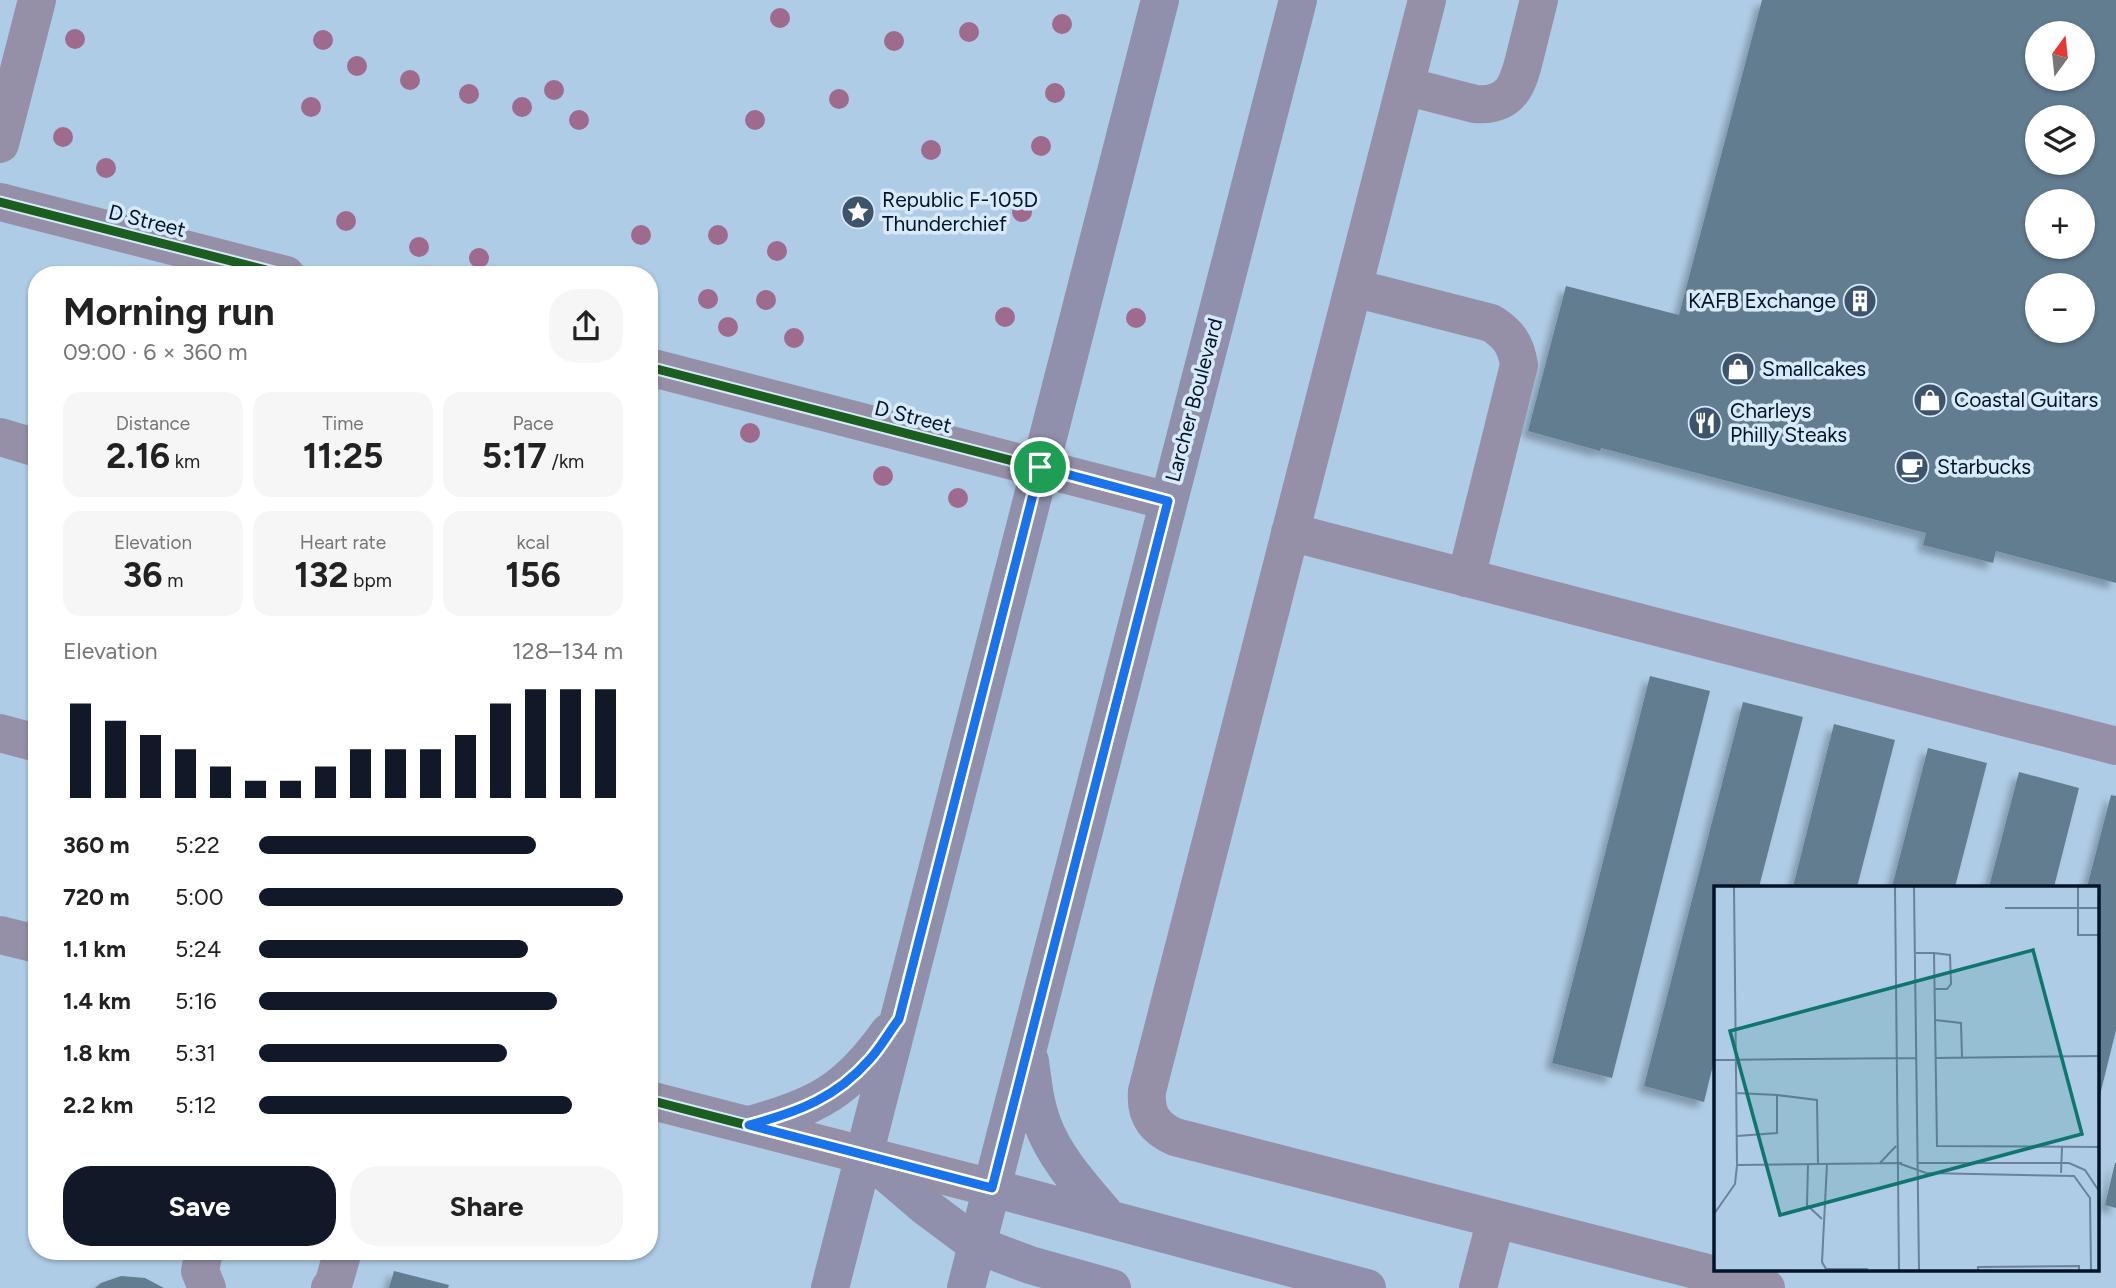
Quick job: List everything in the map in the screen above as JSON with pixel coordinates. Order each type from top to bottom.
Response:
[{"type":"main road","points":[[830,1288],[1160,0]]},
{"type":"main road","name":"Larcher Boulevard","points":[[966,1288],[1298,0]]},
{"type":"main road","points":[[749,1125],[806,1107],[829,1095],[871,1058],[899,1019]]},
{"type":"main road","points":[[1028,1044],[1033,1091],[1042,1125],[1054,1148],[1108,1218]]},
{"type":"main road","points":[[864,1154],[926,1207],[977,1245],[1093,1286]]},
{"type":"main road","points":[[992,1188],[1367,1288]]},
{"type":"street","points":[[0,145],[37,0]]},
{"type":"street","points":[[1427,0],[1147,1091],[1149,1115],[1155,1125],[1175,1137],[1766,1288]]},
{"type":"street","points":[[1405,86],[1475,104],[1486,105],[1507,96],[1520,78],[1539,0]]},
{"type":"street","name":"D Street","points":[[0,202],[251,266]]},
{"type":"street","points":[[1354,288],[1491,323],[1511,338],[1517,351],[1519,365],[1466,578]]},
{"type":"street","name":"D Street","points":[[658,369],[1168,501]]},
{"type":"street","points":[[0,437],[28,445]]},
{"type":"street","points":[[1290,532],[2116,746]]},
{"type":"street","points":[[0,733],[28,741]]},
{"type":"street","points":[[0,935],[28,942]]},
{"type":"street","points":[[658,1102],[992,1188]]},
{"type":"street","points":[[1478,1288],[1496,1219]]},
{"type":"street","points":[[202,1260],[200,1271],[207,1288]]},
{"type":"street","points":[[330,1288],[340,1260]]},
{"type":"building","name":"KAFB Exchange","points":[[1762,0],[2116,0],[2116,583],[1996,551],[1993,563],[1923,545],[1926,533],[1528,431],[1566,286],[1679,315]]},
{"type":"building","points":[[1650,676],[1710,691],[1612,1078],[1552,1063]]},
{"type":"building","points":[[1743,702],[1803,717],[1759,886],[1714,886],[1714,1061],[1704,1102],[1644,1086]]},
{"type":"building","points":[[1834,724],[1895,740],[1857,886],[1793,886]]},
{"type":"building","points":[[1928,748],[1987,763],[1955,886],[1892,886]]},
{"type":"building","points":[[2019,772],[2079,788],[2054,886],[1989,886]]},
{"type":"building","points":[[2111,795],[2116,796],[2116,1030],[2098,1103],[2098,886],[2087,886]]},
{"type":"building","points":[[2116,1163],[2116,1208],[2105,1205]]},
{"type":"building","points":[[394,1271],[449,1285],[448,1288],[389,1288]]},
{"type":"building","points":[[121,1276],[145,1278],[164,1288],[95,1288]]},
{"type":"cycle path","points":[[0,202],[251,266]]},
{"type":"cycle path","points":[[658,369],[1168,501]]},
{"type":"cycle path","points":[[658,1102],[992,1188]]},
{"type":"place","name":"Republic F-105D Thunderchief","points":[[858,212]]},
{"type":"place","name":"KAFB Exchange","points":[[1860,301]]},
{"type":"place","name":"Smallcakes","points":[[1738,369]]},
{"type":"place","name":"Coastal Guitars","points":[[1930,400]]},
{"type":"place","name":"Charleys Philly Steaks","points":[[1705,423]]},
{"type":"place","name":"Starbucks","points":[[1912,467]]},
{"type":"route","points":[[1040,467],[1168,501],[992,1188],[749,1125],[780,1117],[829,1095],[871,1058],[899,1019],[1040,467]]}]
